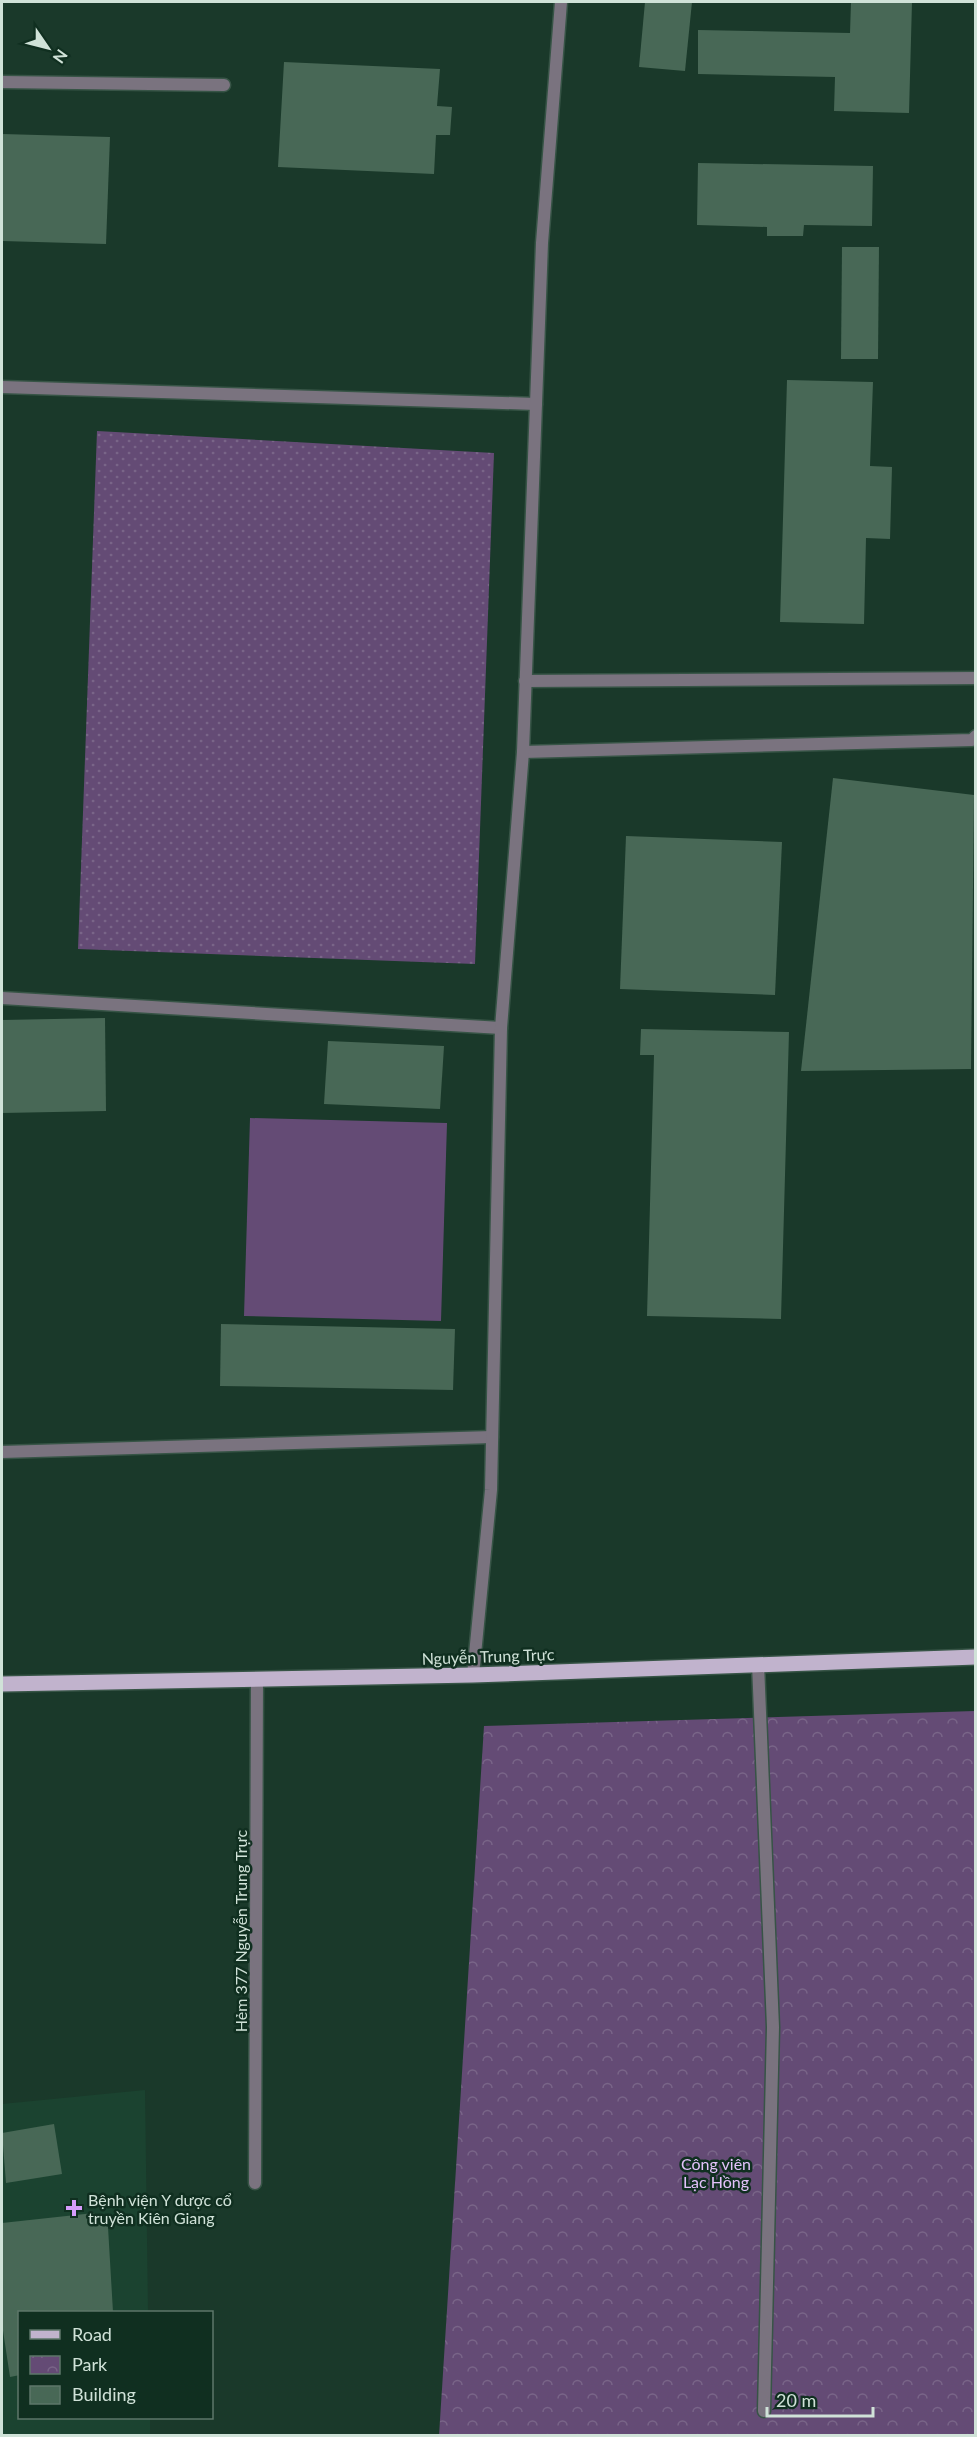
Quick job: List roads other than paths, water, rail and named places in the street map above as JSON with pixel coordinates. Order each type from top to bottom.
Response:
[{"type":"main road","name":"Nguyễn Trung Trực","points":[[2,1684],[473,1675],[975,1657]]},
{"type":"street","points":[[473,1675],[491,1490],[501,1028],[523,752],[542,243],[561,2]]},
{"type":"street","points":[[2,82],[224,85]]},
{"type":"street","points":[[2,387],[536,404]]},
{"type":"street","points":[[525,681],[975,678]]},
{"type":"street","points":[[523,752],[972,740],[975,736]]},
{"type":"street","points":[[2,998],[501,1028]]},
{"type":"street","points":[[2,1452],[492,1437]]},
{"type":"street","points":[[758,1664],[773,2027],[764,2411]]},
{"type":"street","name":"Hẻm 377 Nguyễn Trung Trực","points":[[255,2183],[257,1679]]},
{"type":"place","name":"Bệnh viện Y dược cổ truyền Kiên Giang","points":[[74,2208]]},
{"type":"park label","name":"Công viên Lạc Hồng","points":[[716,2172]]}]
